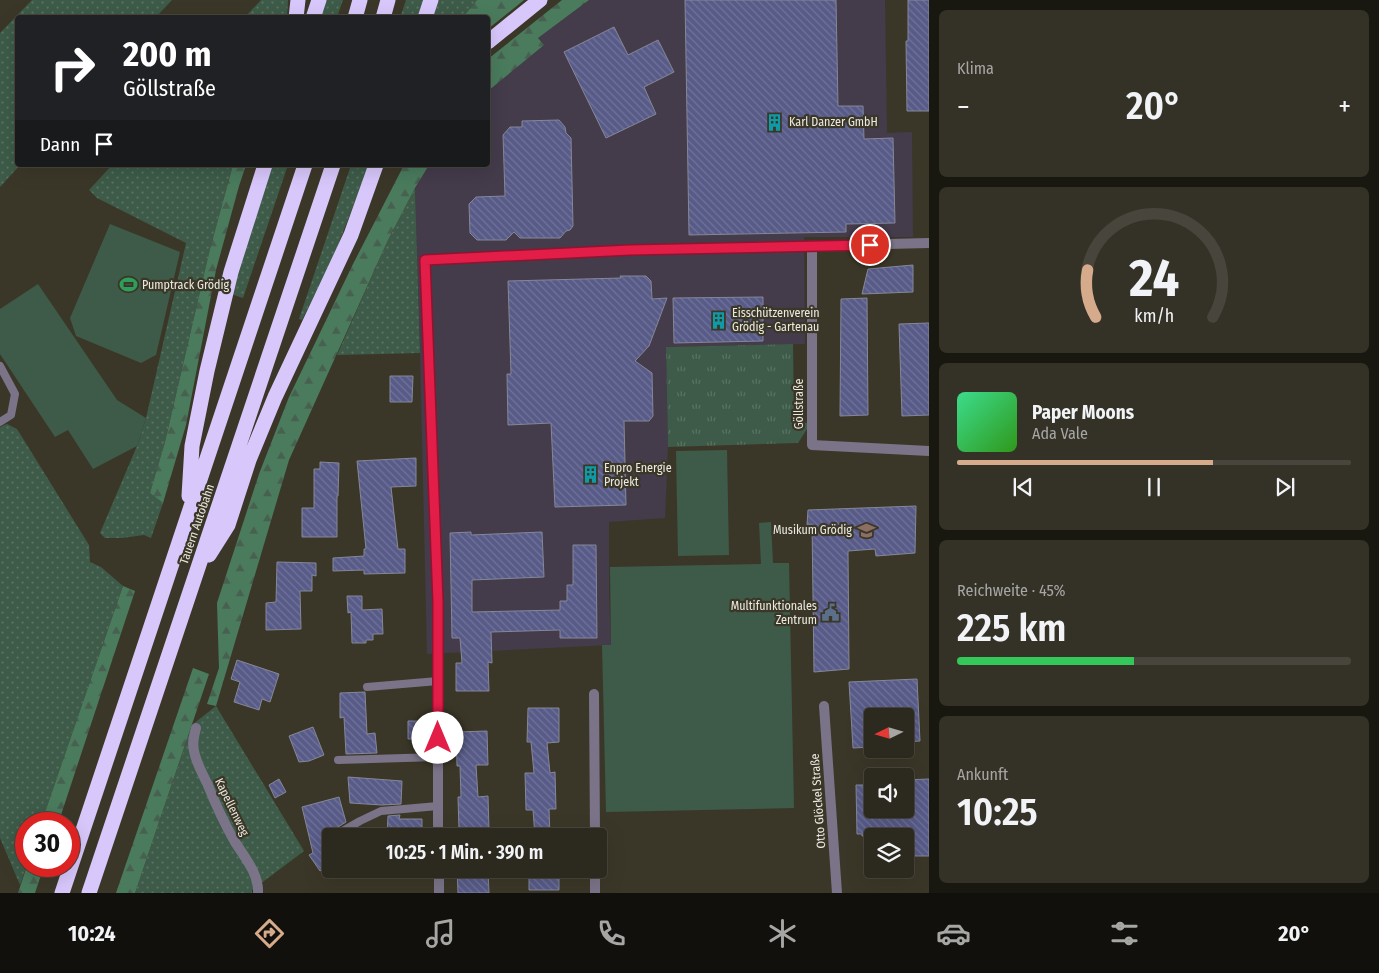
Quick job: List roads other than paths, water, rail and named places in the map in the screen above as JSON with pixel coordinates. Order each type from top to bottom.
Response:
[{"type":"highway","points":[[296,15],[298,0]]},
{"type":"highway","points":[[314,15],[319,0]]},
{"type":"highway","points":[[356,15],[360,0]]},
{"type":"highway","points":[[384,15],[388,0]]},
{"type":"highway","points":[[426,15],[431,0]]},
{"type":"highway","points":[[490,40],[540,0]]},
{"type":"highway","points":[[188,515],[192,446],[207,371],[231,272],[264,167]]},
{"type":"highway","name":"Tauern Autobahn","points":[[62,893],[304,167]]},
{"type":"highway","name":"Tauern Autobahn","points":[[89,893],[332,167]]},
{"type":"highway","points":[[194,580],[228,524],[249,460],[275,396],[351,234],[375,167]]},
{"type":"highway","points":[[366,194],[384,167]]},
{"type":"street","points":[[438,828],[438,602],[425,260],[630,250],[929,243]]},
{"type":"street","name":"Göllstraße","points":[[812,246],[812,445],[929,451]]},
{"type":"street","points":[[594,694],[595,828]]},
{"type":"street","name":"Otto Glöckel Straße","points":[[824,706],[837,893]]},
{"type":"street","name":"Kapellenweg","points":[[196,728],[193,749],[197,762],[233,839],[255,874],[258,893]]},
{"type":"street","points":[[439,878],[440,893]]},
{"type":"street","points":[[595,878],[595,893]]},
{"type":"lane","points":[[0,366],[15,394],[11,415],[0,422]]},
{"type":"lane","points":[[367,687],[438,681]]},
{"type":"lane","points":[[338,760],[438,757]]},
{"type":"lane","points":[[348,828],[381,811],[438,806]]},
{"type":"place","name":"Karl Danzer GmbH","points":[[775,122]]},
{"type":"place","name":"Pumptrack Grödig","points":[[128,285]]},
{"type":"place","name":"Eisschützenverein Grödig - Gartenau","points":[[718,320]]},
{"type":"place","name":"Enpro Energie Projekt","points":[[590,475]]},
{"type":"place","name":"Musikum Grödig","points":[[866,530]]},
{"type":"place","name":"Multifunktionales Zentrum","points":[[831,613]]}]
